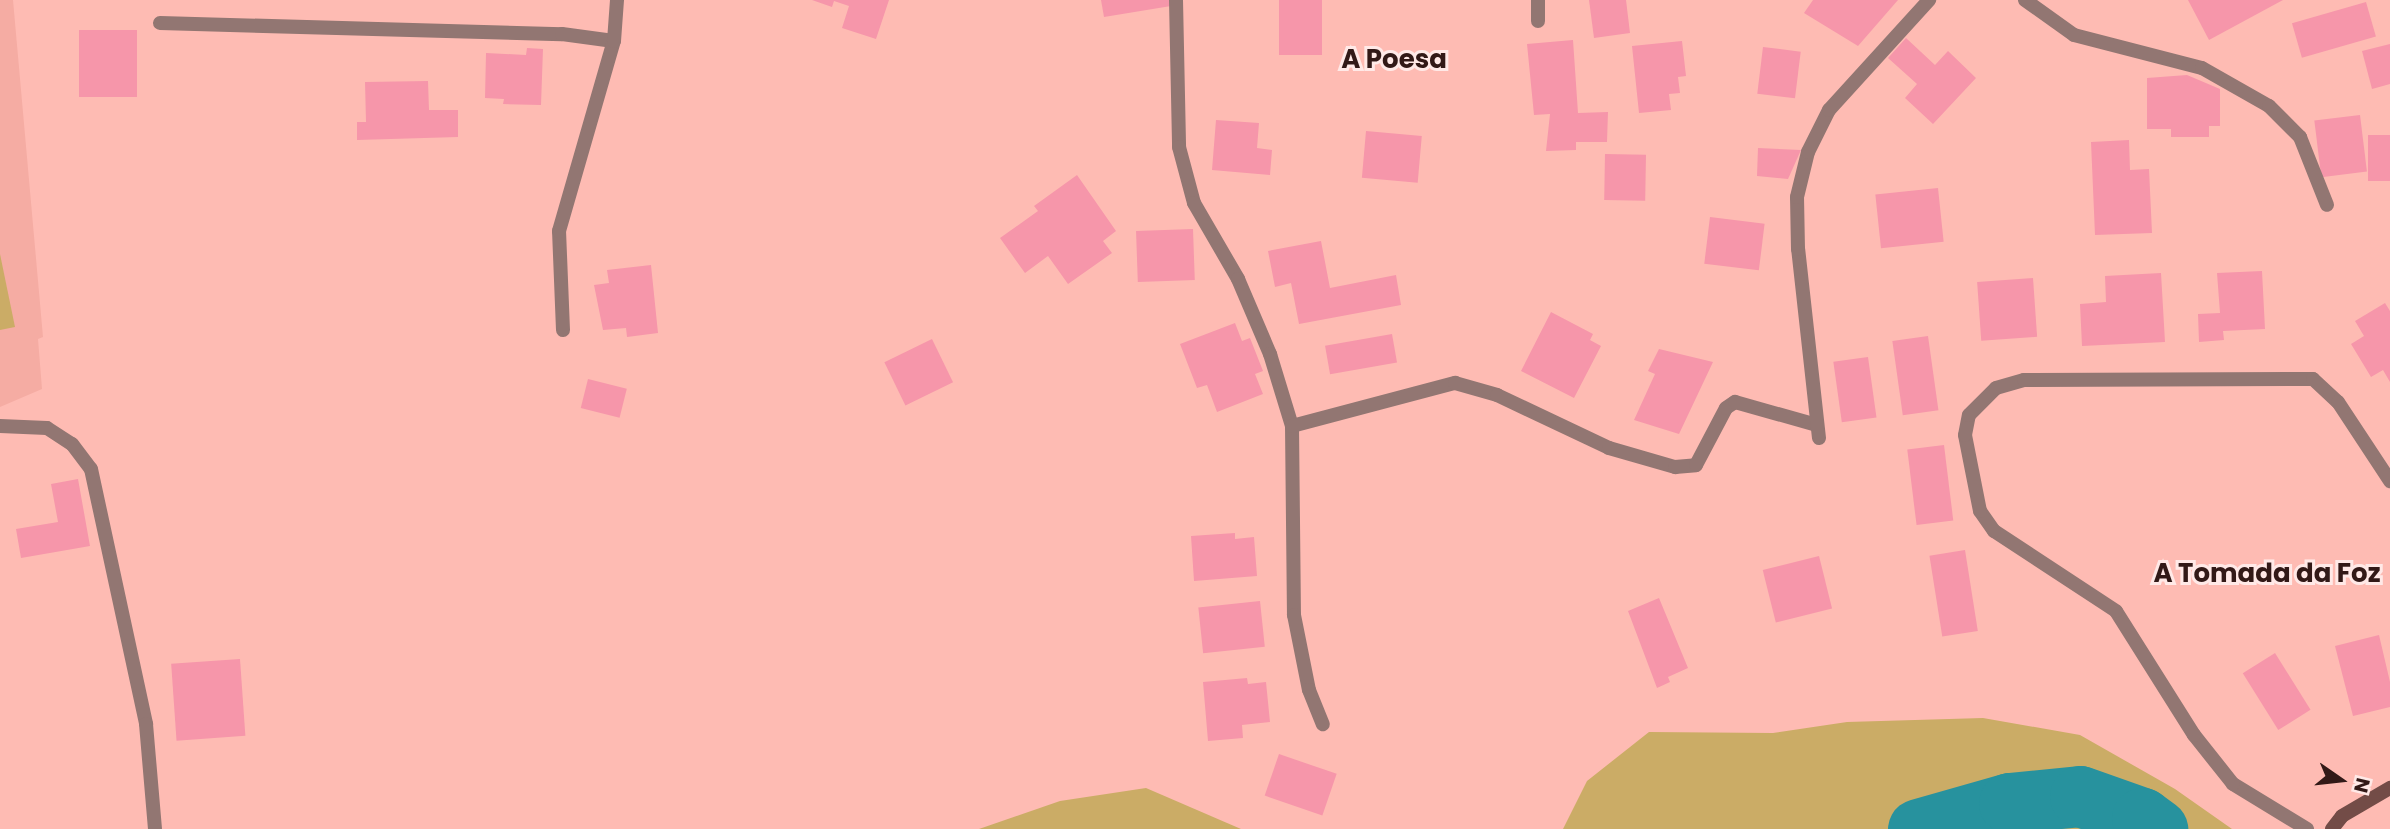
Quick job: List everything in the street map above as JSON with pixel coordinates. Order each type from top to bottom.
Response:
[{"type":"main road","points":[[2332,829],[2342,816],[2390,788]]},
{"type":"street","points":[[563,330],[559,231],[614,41],[617,0]]},
{"type":"street","points":[[1176,0],[1179,147],[1194,203],[1249,304],[1270,354],[1292,426],[1294,615],[1309,691],[1323,724]]},
{"type":"street","points":[[1538,0],[1538,21]]},
{"type":"street","points":[[1292,426],[1455,383],[1497,395],[1609,448],[1675,467],[1696,465],[1726,408],[1735,402],[1818,431],[1798,249],[1797,197],[1808,152],[1829,110],[1929,0]]},
{"type":"street","points":[[2025,0],[2074,35],[2202,68],[2269,106],[2300,137],[2327,205]]},
{"type":"street","points":[[160,23],[562,34],[614,41]]},
{"type":"street","points":[[2307,829],[2233,784],[2194,735],[2116,611],[1994,531],[1980,511],[1965,435],[1969,415],[1996,388],[2024,380],[2313,379],[2337,401],[2390,481]]},
{"type":"street","points":[[0,426],[47,428],[72,444],[92,469],[146,724],[155,829]]},
{"type":"shaded area","points":[[0,0],[13,0],[43,337],[38,339],[42,389],[0,407]]},
{"type":"shaded area","points":[[0,254],[15,327],[0,330]]},
{"type":"shaded area","points":[[1983,718],[2080,735],[2175,789],[2232,829],[1563,829],[1587,781],[1649,732],[1773,733],[1847,722]]},
{"type":"shaded area","points":[[1146,788],[1241,829],[979,829],[1060,801]]},
{"type":"building","points":[[812,0],[889,0],[876,39],[842,28],[849,6],[834,1],[832,7]]},
{"type":"building","points":[[1101,0],[1171,0],[1171,6],[1104,17]]},
{"type":"building","points":[[1279,0],[1322,0],[1322,55],[1279,55]]},
{"type":"building","points":[[1589,0],[1626,0],[1630,33],[1594,38]]},
{"type":"building","points":[[1813,0],[1898,0],[1858,46],[1804,13]]},
{"type":"building","points":[[2188,0],[2283,0],[2209,40]]},
{"type":"building","points":[[2366,2],[2376,37],[2302,58],[2292,23]]},
{"type":"building","points":[[79,30],[137,30],[137,97],[79,97]]},
{"type":"building","points":[[1906,38],[1935,65],[1948,51],[1976,78],[1933,124],[1905,98],[1917,84],[1888,58]]},
{"type":"building","points":[[1573,40],[1578,113],[1608,112],[1607,142],[1576,142],[1576,150],[1546,151],[1550,114],[1534,115],[1527,44]]},
{"type":"building","points":[[1682,41],[1686,76],[1678,77],[1680,93],[1669,94],[1671,110],[1639,113],[1632,46]]},
{"type":"building","points":[[2390,44],[2390,84],[2372,89],[2362,51]]},
{"type":"building","points":[[1763,47],[1801,52],[1795,98],[1757,94]]},
{"type":"building","points":[[527,48],[543,49],[541,105],[503,104],[504,99],[485,98],[486,53],[526,55]]},
{"type":"building","points":[[2187,75],[2220,89],[2220,126],[2209,126],[2209,137],[2171,137],[2171,129],[2147,129],[2147,78]]},
{"type":"building","points":[[428,81],[429,110],[458,110],[458,137],[357,140],[357,122],[366,122],[365,82]]},
{"type":"building","points":[[2360,115],[2367,172],[2321,177],[2314,121]]},
{"type":"building","points":[[1216,120],[1259,123],[1257,148],[1272,150],[1270,175],[1212,170]]},
{"type":"building","points":[[1366,131],[1422,136],[1418,183],[1362,178]]},
{"type":"building","points":[[2368,135],[2390,135],[2390,181],[2368,181]]},
{"type":"building","points":[[2129,140],[2130,170],[2149,169],[2152,233],[2095,235],[2091,142]]},
{"type":"building","points":[[1758,148],[1801,150],[1788,179],[1757,176]]},
{"type":"building","points":[[1605,154],[1646,155],[1645,201],[1604,200]]},
{"type":"building","points":[[1077,175],[1116,231],[1103,241],[1112,253],[1068,284],[1048,256],[1025,273],[1000,238],[1038,211],[1034,206]]},
{"type":"building","points":[[1938,188],[1944,242],[1881,248],[1875,195]]},
{"type":"building","points":[[1710,217],[1765,224],[1759,270],[1704,264]]},
{"type":"building","points":[[1193,229],[1195,280],[1138,282],[1136,231]]},
{"type":"building","points":[[1321,241],[1330,288],[1396,275],[1401,305],[1299,324],[1291,283],[1275,287],[1268,251]]},
{"type":"building","points":[[651,265],[658,333],[627,337],[626,328],[603,330],[594,285],[609,283],[607,270]]},
{"type":"building","points":[[2262,271],[2265,329],[2223,331],[2224,340],[2199,342],[2198,314],[2220,313],[2217,273]]},
{"type":"building","points":[[2161,273],[2165,342],[2082,346],[2080,304],[2106,302],[2105,276]]},
{"type":"building","points":[[2033,278],[2037,337],[1981,341],[1977,282]]},
{"type":"building","points":[[2385,303],[2390,311],[2390,382],[2383,370],[2371,377],[2351,344],[2364,336],[2355,321]]},
{"type":"building","points":[[1551,312],[1593,334],[1590,340],[1601,346],[1574,398],[1521,371]]},
{"type":"building","points":[[1235,323],[1242,341],[1250,338],[1263,371],[1255,374],[1263,394],[1217,412],[1207,385],[1197,388],[1180,344]]},
{"type":"building","points":[[1392,334],[1397,363],[1330,374],[1325,346]]},
{"type":"building","points":[[1928,336],[1938,410],[1903,415],[1892,341]]},
{"type":"building","points":[[932,339],[953,382],[905,405],[884,362]]},
{"type":"building","points":[[1659,349],[1713,362],[1679,434],[1634,420],[1655,374],[1648,371]]},
{"type":"building","points":[[1868,357],[1876,417],[1842,422],[1833,362]]},
{"type":"building","points":[[588,379],[627,389],[620,418],[581,408]]},
{"type":"building","points":[[1944,445],[1953,520],[1917,525],[1907,450]]},
{"type":"building","points":[[78,479],[90,546],[21,558],[16,529],[58,522],[51,484]]},
{"type":"building","points":[[1235,533],[1235,539],[1254,537],[1257,576],[1194,581],[1191,536]]},
{"type":"building","points":[[1965,550],[1978,631],[1942,637],[1929,556]]},
{"type":"building","points":[[1819,556],[1832,608],[1776,622],[1763,570]]},
{"type":"building","points":[[1659,598],[1688,668],[1668,677],[1670,682],[1657,688],[1628,611]]},
{"type":"building","points":[[1260,601],[1265,647],[1203,653],[1198,607]]},
{"type":"building","points":[[2379,635],[2390,682],[2390,707],[2353,716],[2335,646]]},
{"type":"building","points":[[2275,653],[2311,710],[2278,730],[2243,673]]},
{"type":"building","points":[[240,659],[245,736],[177,741],[171,664]]},
{"type":"building","points":[[1247,678],[1248,684],[1266,682],[1270,722],[1242,725],[1243,738],[1208,741],[1203,682]]},
{"type":"building","points":[[1279,754],[1337,774],[1322,815],[1265,796]]},
{"type":"waterway","points":[[1918,829],[2009,803],[2080,796],[2142,818],[2157,829]]},
{"type":"district","name":"A Poesa","points":[[1394,60]]},
{"type":"district","name":"A Tomada da Foz","points":[[2267,574]]}]
